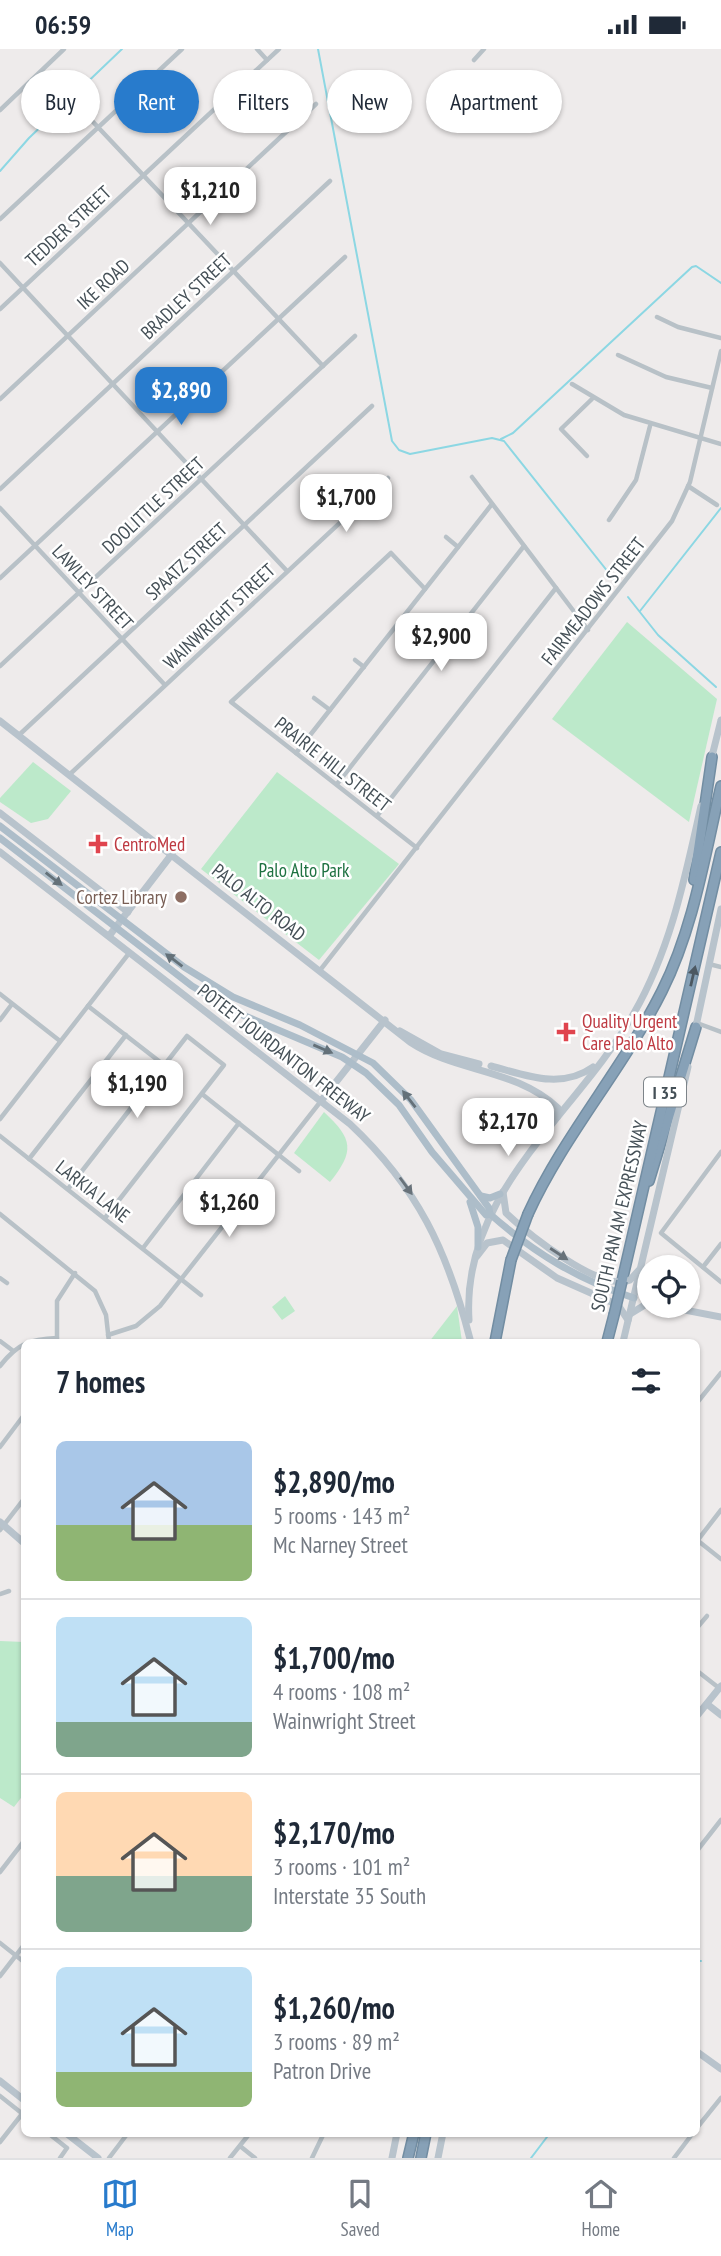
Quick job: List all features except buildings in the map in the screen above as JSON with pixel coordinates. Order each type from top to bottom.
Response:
[{"type":"highway","points":[[665,985],[695,874],[712,757]]},
{"type":"highway","name":"I 35","points":[[496,1339],[511,1259],[527,1215],[548,1172],[638,1037],[665,985],[691,912],[721,786]]},
{"type":"highway","name":"SOUTH PAN AM EXPRESSWAY","points":[[608,1339],[721,852]]},
{"type":"highway","points":[[622,1281],[645,1192],[679,1089],[696,1025]]},
{"type":"highway","points":[[408,2158],[411,2137]]},
{"type":"highway","points":[[421,2158],[425,2137]]},
{"type":"main road","name":"POTEET JOURDANTON FREEWAY","points":[[0,826],[121,920],[216,988],[358,1053],[394,1080],[411,1100],[489,1208],[490,1214],[562,1269],[599,1287],[634,1298]]},
{"type":"main road","name":"POTEET JOURDANTON FREEWAY","points":[[0,838],[211,997],[352,1062],[383,1087],[469,1198],[486,1216],[490,1214]]},
{"type":"main road","points":[[479,1196],[490,1198],[502,1191]]},
{"type":"main road","points":[[469,1198],[478,1227],[478,1247]]},
{"type":"street","points":[[0,110],[64,49]]},
{"type":"street","points":[[182,49],[100,126],[323,366]]},
{"type":"street","points":[[257,49],[267,60]]},
{"type":"street","name":"TEDDER STREET","points":[[0,309],[279,49]]},
{"type":"street","points":[[474,60],[484,49]]},
{"type":"street","name":"IKE ROAD","points":[[0,399],[317,104]]},
{"type":"street","points":[[0,219],[92,133]]},
{"type":"street","name":"BRADLEY STREET","points":[[0,489],[330,181]]},
{"type":"street","points":[[0,578],[345,257]]},
{"type":"street","points":[[0,263],[287,571]]},
{"type":"street","points":[[657,317],[678,327],[721,338]]},
{"type":"street","name":"DOOLITTLE STREET","points":[[0,666],[355,335]]},
{"type":"street","name":"FAIRMEADOWS STREET","points":[[321,969],[665,531],[688,486],[721,351]]},
{"type":"street","points":[[618,355],[666,377],[712,388]]},
{"type":"street","points":[[572,384],[592,399],[650,425],[721,444]]},
{"type":"street","points":[[587,456],[561,429],[592,399]]},
{"type":"street","name":"SPAATZ STREET","points":[[18,735],[372,406]]},
{"type":"street","points":[[610,520],[636,480],[650,425]]},
{"type":"street","points":[[472,477],[588,630]]},
{"type":"street","name":"WAINWRIGHT STREET","points":[[69,775],[388,478]]},
{"type":"street","points":[[688,486],[718,505]]},
{"type":"street","points":[[296,753],[492,504]]},
{"type":"street","name":"LAWLEY STREET","points":[[0,508],[165,685]]},
{"type":"street","points":[[446,537],[458,547]]},
{"type":"street","points":[[337,784],[524,546]]},
{"type":"street","name":"PRAIRIE HILL STREET","points":[[417,848],[231,702],[391,553],[425,589]]},
{"type":"street","points":[[377,816],[556,588]]},
{"type":"street","points":[[355,660],[364,667]]},
{"type":"street","points":[[314,698],[330,710]]},
{"type":"street","points":[[470,1339],[468,1286],[490,1214],[502,1191],[626,1028],[656,969],[684,880],[721,720]]},
{"type":"street","name":"PALO ALTO ROAD","points":[[0,721],[399,1031],[442,1054],[548,1080],[573,1078],[604,1057]]},
{"type":"street","points":[[0,813],[128,912]]},
{"type":"street","name":"POTEET JOURDANTON FREEWAY","points":[[0,852],[321,1101],[379,1151],[424,1211],[456,1286],[469,1339]]},
{"type":"street","points":[[109,936],[172,854]]},
{"type":"street","points":[[644,1255],[721,909]]},
{"type":"street","points":[[0,1119],[130,953]]},
{"type":"street","points":[[709,964],[721,967]]},
{"type":"street","points":[[0,994],[60,1041]]},
{"type":"street","points":[[0,1020],[12,1004]]},
{"type":"street","points":[[88,1006],[164,1065]]},
{"type":"street","points":[[108,1335],[145,1320],[181,1279],[384,1020]]},
{"type":"street","points":[[696,1025],[721,1032]]},
{"type":"street","name":"PALO ALTO ROAD","points":[[399,1031],[410,1042],[440,1059],[521,1082],[558,1108],[558,1117]]},
{"type":"street","points":[[29,1159],[126,1035]]},
{"type":"street","points":[[68,1189],[187,1036],[224,1065],[105,1218]]},
{"type":"street","points":[[202,1094],[299,1171]]},
{"type":"street","points":[[143,1248],[239,1123]]},
{"type":"street","name":"LARKIA LANE","points":[[0,1136],[201,1295]]},
{"type":"street","points":[[721,1152],[661,1233],[721,1282]]},
{"type":"street","points":[[502,1191],[506,1213],[577,1265],[608,1279],[626,1282],[637,1272]]},
{"type":"street","points":[[0,1214],[75,1273],[100,1298],[109,1339]]},
{"type":"street","points":[[474,1260],[487,1243],[503,1240],[557,1278],[618,1305],[629,1318]]},
{"type":"street","points":[[702,1267],[721,1244]]},
{"type":"street","points":[[57,1339],[57,1301],[75,1273]]},
{"type":"street","points":[[0,1278],[6,1283]]},
{"type":"street","points":[[624,1339],[637,1287]]},
{"type":"street","points":[[629,1318],[637,1310]]},
{"type":"street","points":[[700,1311],[721,1317]]},
{"type":"street","points":[[0,1341],[12,1350]]},
{"type":"street","points":[[0,1366],[12,1350],[21,1344]]},
{"type":"street","points":[[700,1399],[721,1373]]},
{"type":"street","points":[[0,1447],[21,1419]]},
{"type":"street","points":[[21,1503],[1,1526],[21,1541]]},
{"type":"street","points":[[700,1536],[721,1510]]},
{"type":"street","points":[[700,1542],[721,1559]]},
{"type":"street","points":[[1,1591],[9,1591]]},
{"type":"street","points":[[700,1624],[707,1616]]},
{"type":"street","points":[[700,1673],[720,1687],[700,1712]]},
{"type":"street","points":[[707,1704],[721,1715]]},
{"type":"street","points":[[700,1847],[721,1821]]},
{"type":"street","points":[[0,1872],[21,1845]]},
{"type":"street","points":[[0,1943],[21,1960]]},
{"type":"street","points":[[0,1976],[21,1949]]},
{"type":"street","points":[[700,2054],[721,2069]]},
{"type":"street","points":[[0,2081],[21,2098]]},
{"type":"street","points":[[0,2096],[21,2113]]},
{"type":"street","points":[[700,2124],[721,2098]]},
{"type":"street","points":[[0,2142],[21,2117]]},
{"type":"street","points":[[53,2137],[67,2148],[60,2158]]},
{"type":"street","points":[[71,2137],[98,2158]]},
{"type":"street","points":[[108,2158],[125,2137]]},
{"type":"street","points":[[230,2158],[246,2137]]},
{"type":"street","points":[[312,2158],[322,2137]]},
{"type":"street","points":[[392,2158],[396,2137]]},
{"type":"street","points":[[438,2158],[442,2137]]},
{"type":"street","points":[[674,2158],[690,2137]]},
{"type":"street","points":[[240,2146],[255,2158]]},
{"type":"green space","points":[[627,622],[717,699],[689,822],[552,719]]},
{"type":"green space","points":[[33,762],[71,791],[48,819],[31,823],[0,802],[0,798]]},
{"type":"green space","name":"Palo Alto Park","points":[[277,772],[399,864],[319,960],[201,869]]},
{"type":"green space","points":[[324,1112],[341,1130],[347,1145],[344,1162],[330,1182],[294,1153]]},
{"type":"green space","points":[[285,1296],[295,1311],[282,1320],[272,1307]]},
{"type":"green space","points":[[457,1306],[462,1339],[431,1339]]},
{"type":"green space","points":[[0,1641],[21,1642],[21,1798],[14,1807],[0,1798]]},
{"type":"waterway","points":[[0,171],[29,138],[122,49]]},
{"type":"waterway","points":[[318,49],[392,441],[399,450],[410,454],[492,438],[504,441],[616,582]]},
{"type":"waterway","points":[[501,439],[513,433],[692,267],[696,266],[721,283]]},
{"type":"waterway","points":[[640,611],[721,508]]},
{"type":"waterway","points":[[628,597],[658,635],[716,687]]},
{"type":"waterway","points":[[531,2158],[547,2137]]},
{"type":"place","name":"CentroMed","points":[[98,844]]},
{"type":"place","name":"Cortez Library","points":[[181,897]]},
{"type":"place","name":"Quality Urgent Care Palo Alto","points":[[566,1032]]}]
